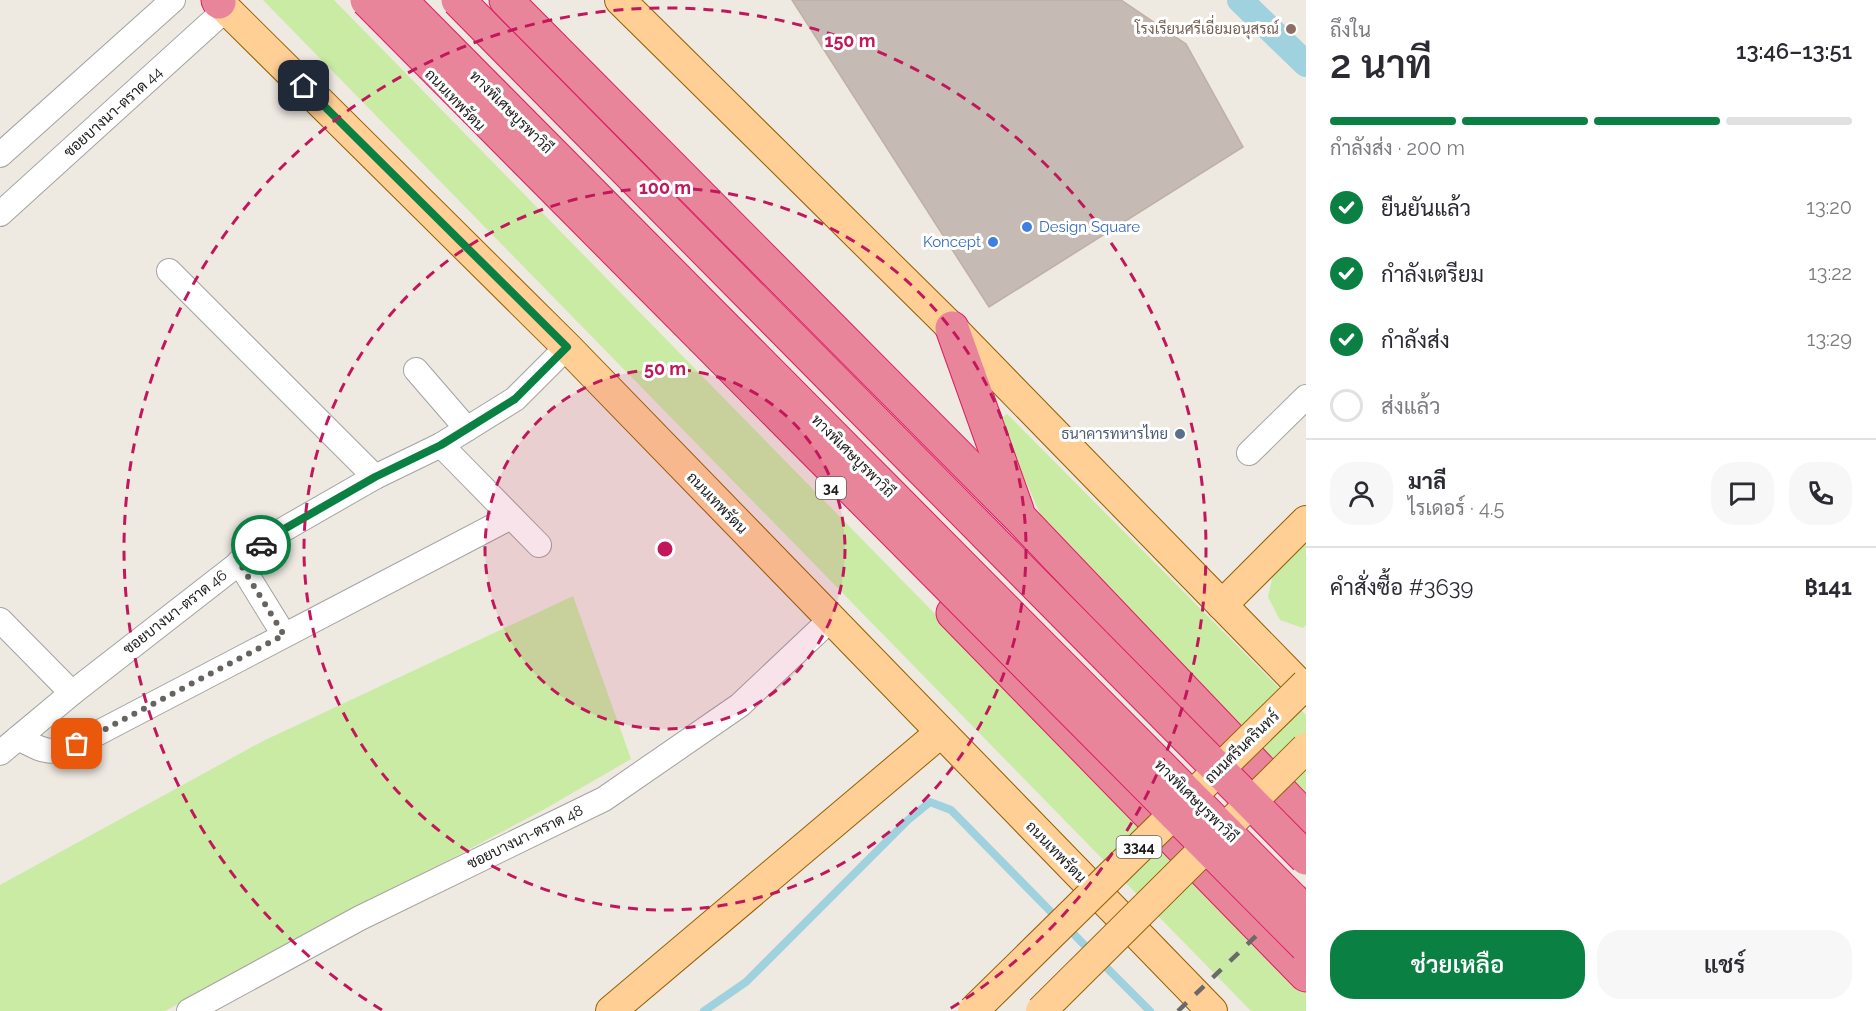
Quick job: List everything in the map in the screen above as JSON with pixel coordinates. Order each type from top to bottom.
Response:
[{"type":"highway","name":"ถนนเทพรัตน","points":[[356,0],[1306,975]]},
{"type":"highway","points":[[367,0],[1306,946]]},
{"type":"highway","name":"ทางพิเศษบูรพาวิถี","points":[[400,0],[1306,913]]},
{"type":"highway","points":[[458,0],[1306,858]]},
{"type":"highway","points":[[506,0],[1020,518],[1306,818]]},
{"type":"highway","points":[[951,328],[1020,518]]},
{"type":"main road","points":[[620,0],[951,328],[1306,691]]},
{"type":"main road","name":"ถนนเทพรัตน","points":[[220,3],[567,347],[1212,1011]]},
{"type":"main road","points":[[1222,605],[1306,521]]},
{"type":"main road","name":"ถนนศรีนครินทร์","points":[[973,1011],[1306,684]]},
{"type":"main road","points":[[611,1011],[940,733]]},
{"type":"main road","points":[[1041,1011],[1306,748]]},
{"type":"street","points":[[0,155],[173,0]]},
{"type":"street","name":"ซอยบางนา-ตราด 44","points":[[0,214],[220,3]]},
{"type":"street","points":[[169,271],[375,477]]},
{"type":"street","name":"ซอยบางนา-ตราด 46","points":[[9,745],[72,693],[279,532],[375,477],[441,445],[515,399],[567,347]]},
{"type":"street","points":[[416,370],[467,429]]},
{"type":"street","points":[[1249,453],[1306,397]]},
{"type":"street","points":[[441,445],[539,545]]},
{"type":"street","points":[[9,745],[54,752],[77,744],[511,517]]},
{"type":"street","points":[[239,562],[284,635]]},
{"type":"street","points":[[0,620],[72,693]]},
{"type":"street","name":"ซอยบางนา-ตราด 48","points":[[189,1011],[360,918],[604,799],[740,705],[830,620]]},
{"type":"green space","points":[[263,0],[334,0],[1306,993],[1306,1011],[1251,1011]]},
{"type":"green space","points":[[1007,414],[1306,715],[1306,803],[1048,532],[999,420]]},
{"type":"green space","points":[[1306,541],[1306,625],[1303,628],[1280,620],[1268,597],[1274,569]]},
{"type":"green space","points":[[573,596],[631,759],[543,810],[165,1011],[0,1011],[0,885],[263,741]]},
{"type":"building","name":"Design Square","points":[[792,0],[1121,0],[1186,44],[1243,147],[989,307]]},
{"type":"waterway","points":[[1240,0],[1306,64]]},
{"type":"waterway","points":[[704,1011],[746,982],[908,820],[930,802],[951,810],[1059,920]]},
{"type":"waterway","points":[[1068,928],[1091,952]]},
{"type":"waterway","points":[[1099,960],[1150,1011]]},
{"type":"railway","points":[[1178,1011],[1306,888]]},
{"type":"way so far","points":[[77,744],[284,635],[239,562],[261,545]]},
{"type":"place","name":"โรงเรียนศรีเอี่ยมอนุสรณ์","points":[[1291,29]]},
{"type":"place","name":"Design Square","points":[[1027,227]]},
{"type":"place","name":"Koncept","points":[[993,242]]},
{"type":"place","name":"ธนาคารทหารไทย","points":[[1180,434]]},
{"type":"route","points":[[261,545],[279,532],[375,477],[441,445],[515,399],[567,347],[304,86]]}]
